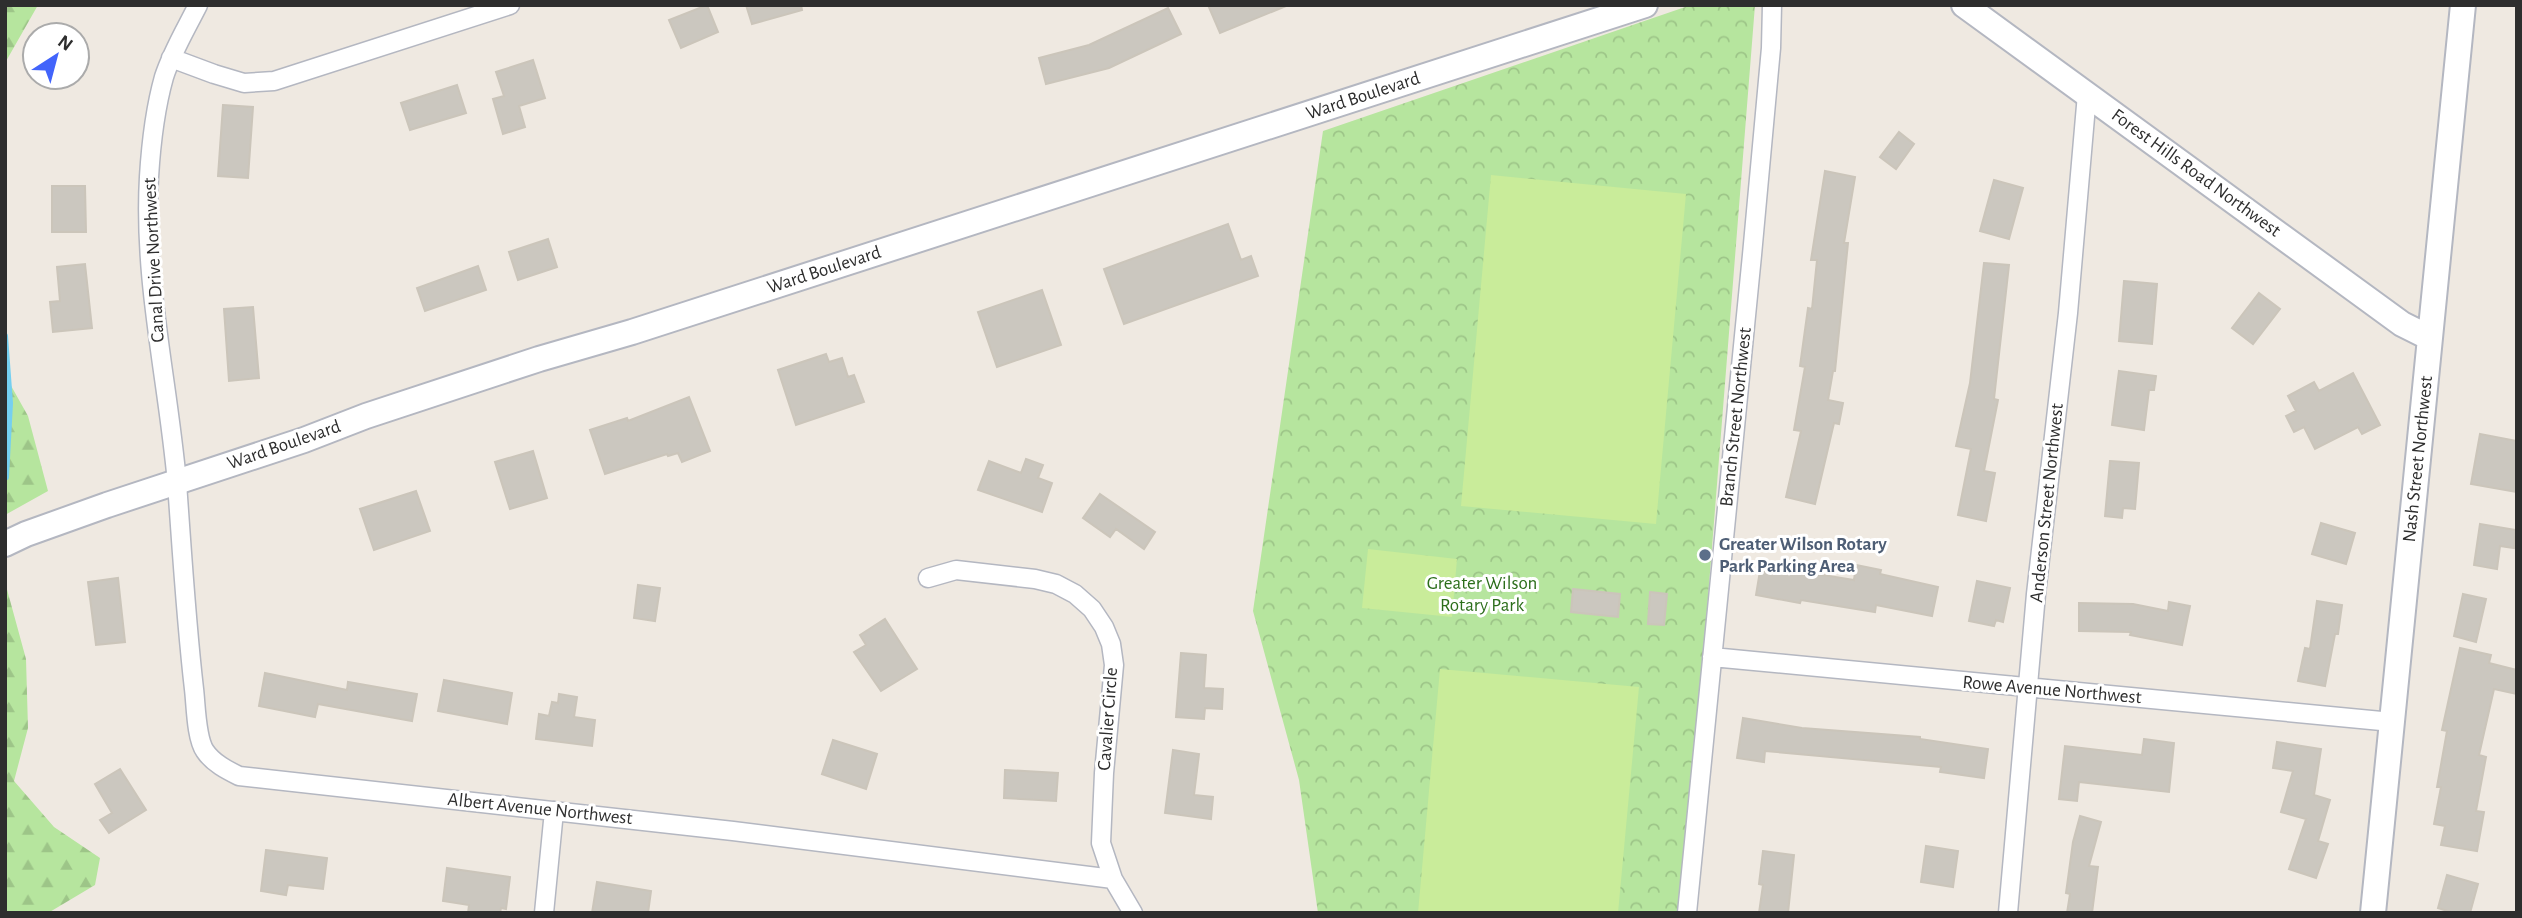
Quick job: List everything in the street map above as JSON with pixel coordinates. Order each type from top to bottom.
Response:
[{"type":"main road","name":"Ward Boulevard","points":[[5,544],[26,534],[177,481],[538,359],[632,332],[1645,5]]},
{"type":"main road","name":"Forest Hills Road Northwest","points":[[1964,5],[2402,324],[2430,338]]},
{"type":"main road","name":"Nash Street Northwest","points":[[2373,913],[2463,5]]},
{"type":"street","name":"Canal Drive Northwest","points":[[177,481],[155,324],[149,177],[155,117],[164,78],[198,5]]},
{"type":"street","points":[[171,58],[244,83],[274,81],[510,5]]},
{"type":"street","name":"Branch Street Northwest","points":[[1687,913],[1758,190],[1771,48],[1772,5]]},
{"type":"street","name":"Anderson Street Northwest","points":[[2008,913],[2038,580],[2068,313],[2087,94]]},
{"type":"street","name":"Albert Avenue Northwest","points":[[177,481],[186,621],[198,722],[204,750],[222,767],[239,776],[733,831],[1114,879]]},
{"type":"street","name":"Cavalier Circle","points":[[928,578],[956,570],[1056,584],[1075,594],[1092,609],[1104,627],[1111,644],[1114,665],[1104,773],[1101,843],[1114,879]]},
{"type":"street","name":"Rowe Avenue Northwest","points":[[1712,657],[2392,722]]},
{"type":"street","points":[[544,913],[554,811]]},
{"type":"street","points":[[1114,879],[1133,913]]},
{"type":"green space","points":[[5,5],[38,5],[29,21],[21,21],[21,35],[5,63]]},
{"type":"green space","name":"Greater Wilson Rotary Park","points":[[1691,5],[1755,5],[1683,913],[1318,913],[1299,780],[1253,611],[1323,131]]},
{"type":"green space","points":[[1491,175],[1686,194],[1656,524],[1461,506]]},
{"type":"green space","points":[[5,375],[28,416],[48,491],[5,515]]},
{"type":"green space","points":[[1368,549],[1457,559],[1452,617],[1362,608]]},
{"type":"green space","points":[[5,582],[26,659],[28,728],[14,781],[54,827],[100,858],[95,885],[48,913],[5,913]]},
{"type":"green space","points":[[1440,669],[1639,687],[1618,913],[1418,913]]},
{"type":"building","points":[[707,5],[718,32],[681,48],[669,20]]},
{"type":"building","points":[[746,5],[801,5],[802,10],[752,24]]},
{"type":"building","points":[[1208,5],[1286,5],[1286,6],[1220,33]]},
{"type":"building","points":[[1168,8],[1181,34],[1109,68],[1046,84],[1039,58],[1089,45]]},
{"type":"building","points":[[533,60],[545,98],[519,106],[525,127],[503,134],[493,99],[504,96],[496,72]]},
{"type":"building","points":[[457,85],[466,113],[410,130],[401,103]]},
{"type":"building","points":[[223,105],[253,107],[248,178],[218,176]]},
{"type":"building","points":[[1899,132],[1914,144],[1896,169],[1880,157]]},
{"type":"building","points":[[1825,171],[1855,177],[1844,243],[1848,243],[1835,371],[1828,400],[1843,403],[1839,424],[1834,423],[1815,504],[1786,497],[1801,431],[1794,430],[1805,367],[1800,366],[1808,308],[1812,309],[1817,260],[1811,260]]},
{"type":"building","points":[[1994,180],[2023,188],[2009,239],[1980,231]]},
{"type":"building","points":[[52,186],[85,186],[86,232],[52,232]]},
{"type":"building","points":[[1228,224],[1241,260],[1251,256],[1258,276],[1124,324],[1104,269]]},
{"type":"building","points":[[548,239],[557,267],[518,280],[509,252]]},
{"type":"building","points":[[1984,263],[2009,265],[1994,399],[1998,400],[1984,471],[1995,473],[1986,521],[1958,515],[1971,449],[1956,446],[1970,383]]},
{"type":"building","points":[[85,264],[92,328],[53,332],[50,302],[60,301],[57,267]]},
{"type":"building","points":[[478,266],[486,290],[425,311],[417,288]]},
{"type":"building","points":[[2124,281],[2157,284],[2152,344],[2119,341]]},
{"type":"building","points":[[1042,290],[1061,345],[997,367],[978,312]]},
{"type":"building","points":[[2259,293],[2280,309],[2253,344],[2232,328]]},
{"type":"building","points":[[253,307],[259,378],[229,381],[224,309]]},
{"type":"building","points":[[826,354],[829,362],[842,358],[848,377],[854,375],[864,402],[796,425],[778,370]]},
{"type":"building","points":[[2119,371],[2156,376],[2154,390],[2149,390],[2144,430],[2112,425]]},
{"type":"building","points":[[2353,373],[2380,425],[2362,434],[2358,427],[2315,449],[2304,427],[2294,432],[2286,416],[2296,411],[2288,396],[2314,382],[2319,391]]},
{"type":"building","points":[[689,397],[710,451],[682,462],[678,453],[667,454],[605,474],[590,430],[627,418],[628,421]]},
{"type":"building","points":[[2480,434],[2517,441],[2517,492],[2471,484]]},
{"type":"building","points":[[533,451],[547,498],[510,509],[495,462]]},
{"type":"building","points":[[1026,459],[1043,465],[1038,478],[1052,483],[1042,512],[978,490],[989,461],[1021,473]]},
{"type":"building","points":[[2110,461],[2139,463],[2135,509],[2123,508],[2122,518],[2105,516]]},
{"type":"building","points":[[416,491],[430,531],[374,550],[360,509]]},
{"type":"building","points":[[1100,494],[1155,532],[1144,549],[1116,529],[1110,537],[1083,518]]},
{"type":"building","points":[[2321,523],[2355,533],[2346,564],[2312,554]]},
{"type":"building","points":[[2480,524],[2516,530],[2514,548],[2500,546],[2497,569],[2474,565]]},
{"type":"building","points":[[1761,565],[1854,580],[1856,565],[1881,570],[1880,574],[1938,587],[1932,616],[1876,605],[1875,612],[1756,595]]},
{"type":"building","points":[[118,578],[125,642],[96,645],[88,582]]},
{"type":"building","points":[[1977,581],[2010,588],[2003,622],[1996,620],[1994,626],[1969,621]]},
{"type":"building","points":[[638,585],[660,588],[655,621],[634,618]]},
{"type":"building","points":[[1573,589],[1620,594],[1618,617],[1571,612]]},
{"type":"building","points":[[1650,592],[1667,594],[1664,625],[1648,624]]},
{"type":"building","points":[[2463,594],[2486,599],[2476,642],[2454,636]]},
{"type":"building","points":[[2317,601],[2342,605],[2325,686],[2298,681],[2305,648],[2310,649]]},
{"type":"building","points":[[2169,602],[2190,606],[2182,645],[2130,635],[2131,632],[2079,631],[2079,603],[2133,604],[2168,611]]},
{"type":"building","points":[[885,619],[917,669],[881,691],[854,652],[866,645],[860,635]]},
{"type":"building","points":[[2460,648],[2491,655],[2489,663],[2517,670],[2517,694],[2494,689],[2479,755],[2486,757],[2476,811],[2484,812],[2477,851],[2441,845],[2445,826],[2434,824],[2441,787],[2437,787],[2447,731],[2442,730]]},
{"type":"building","points":[[1181,653],[1206,655],[1204,688],[1223,689],[1222,709],[1205,708],[1204,719],[1176,717]]},
{"type":"building","points":[[265,673],[347,690],[348,682],[417,694],[412,721],[318,704],[315,717],[259,706]]},
{"type":"building","points":[[444,680],[512,693],[507,724],[438,711]]},
{"type":"building","points":[[559,694],[577,697],[574,717],[595,720],[592,746],[536,739],[539,714],[549,716],[552,702],[558,703]]},
{"type":"building","points":[[1743,718],[1802,728],[1920,737],[1988,749],[1984,778],[1940,772],[1941,767],[1765,751],[1764,762],[1737,758]]},
{"type":"building","points":[[2144,739],[2174,743],[2169,792],[2079,782],[2077,801],[2059,799],[2065,746],[2142,755]]},
{"type":"building","points":[[833,740],[877,754],[866,789],[822,774]]},
{"type":"building","points":[[2277,742],[2321,749],[2314,795],[2330,800],[2318,841],[2328,844],[2316,878],[2289,869],[2306,819],[2281,812],[2293,771],[2273,768]]},
{"type":"building","points":[[1173,750],[1199,754],[1194,795],[1213,797],[1211,819],[1165,813]]},
{"type":"building","points":[[120,769],[146,810],[109,833],[100,820],[112,813],[95,784]]},
{"type":"building","points":[[1005,770],[1058,773],[1056,801],[1004,798]]},
{"type":"building","points":[[2080,816],[2101,822],[2089,866],[2098,867],[2092,913],[2067,913],[2070,894],[2066,893],[2073,842]]},
{"type":"building","points":[[1926,846],[1958,851],[1953,887],[1921,882]]},
{"type":"building","points":[[266,850],[327,858],[323,889],[288,885],[286,895],[261,891]]},
{"type":"building","points":[[1763,851],[1794,855],[1788,913],[1759,913],[1763,885],[1759,884]]},
{"type":"building","points":[[447,868],[510,877],[506,909],[501,908],[500,913],[468,913],[469,905],[443,901]]},
{"type":"building","points":[[2447,875],[2478,884],[2470,913],[2454,913],[2438,908]]},
{"type":"building","points":[[597,882],[651,891],[648,913],[592,913]]},
{"type":"waterway","points":[[5,336],[10,403],[6,477]]},
{"type":"place","name":"Greater Wilson Rotary Park Parking Area","points":[[1705,555]]}]
